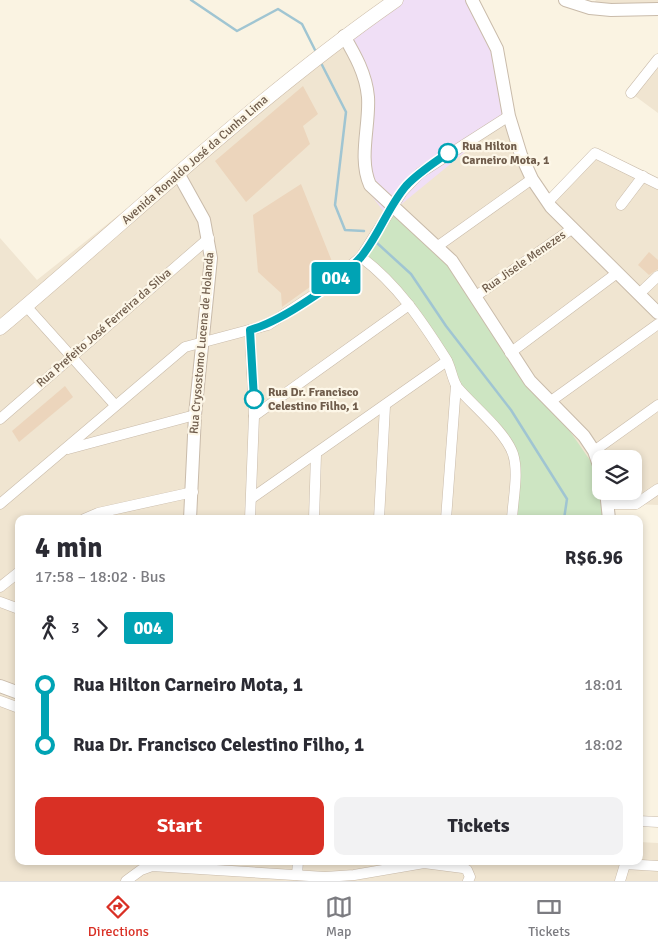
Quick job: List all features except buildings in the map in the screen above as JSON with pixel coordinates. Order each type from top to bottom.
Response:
[{"type":"main road","name":"Avenida Ronaldo José da Cunha Lima","points":[[0,328],[299,72],[344,36],[396,0]]},
{"type":"street","points":[[472,0],[497,49],[509,116],[521,155],[532,179],[548,202],[658,313]]},
{"type":"street","points":[[565,0],[590,8],[611,10],[656,6]]},
{"type":"street","points":[[344,36],[361,68],[368,96],[367,176],[370,184],[438,246],[463,275],[510,352],[530,380],[584,436],[593,450]]},
{"type":"street","points":[[631,93],[658,59]]},
{"type":"street","points":[[0,504],[66,450],[115,405],[185,347],[268,325],[290,312],[361,257],[393,205],[407,186],[420,173],[509,116]]},
{"type":"street","points":[[548,202],[596,154],[658,184]]},
{"type":"street","name":"Rua Crysostomo Lucena de Holanda","points":[[179,175],[201,214],[209,238],[211,258],[195,415],[193,492],[190,515]]},
{"type":"street","points":[[620,205],[643,176]]},
{"type":"street","points":[[438,246],[532,179]]},
{"type":"street","name":"Rua Jisele Menezes","points":[[476,296],[573,228]]},
{"type":"street","name":"Rua Prefeito José Ferreira da Silva","points":[[0,418],[209,238]]},
{"type":"street","points":[[361,257],[385,276],[409,305],[447,361],[456,385],[483,413],[513,454],[515,465],[512,515]]},
{"type":"street","points":[[510,352],[618,273]]},
{"type":"street","points":[[639,294],[656,282]]},
{"type":"street","points":[[254,416],[409,305]]},
{"type":"street","points":[[26,306],[115,405]]},
{"type":"street","points":[[551,401],[658,324]]},
{"type":"street","points":[[250,330],[254,416],[250,515]]},
{"type":"street","points":[[252,498],[447,361]]},
{"type":"street","points":[[446,515],[456,385]]},
{"type":"street","points":[[595,450],[658,405]]},
{"type":"street","points":[[379,515],[385,406]]},
{"type":"street","points":[[66,450],[195,415]]},
{"type":"street","points":[[314,515],[316,454]]},
{"type":"street","points":[[642,500],[658,489]]},
{"type":"street","points":[[95,515],[193,492]]},
{"type":"street","points":[[607,500],[609,515]]},
{"type":"street","points":[[617,500],[636,504],[642,500]]},
{"type":"street","points":[[0,587],[15,575]]},
{"type":"street","points":[[0,602],[15,608]]},
{"type":"street","points":[[0,686],[15,692]]},
{"type":"street","points":[[0,701],[15,707]]},
{"type":"street","points":[[643,821],[658,822]]},
{"type":"street","points":[[126,881],[141,870],[152,866],[167,865]]},
{"type":"street","points":[[192,865],[297,875],[354,875],[412,865]]},
{"type":"street","points":[[297,875],[298,865]]},
{"type":"street","points":[[440,865],[463,868],[467,870],[469,879]]},
{"type":"street","points":[[620,881],[625,865]]},
{"type":"street","points":[[643,865],[658,866]]},
{"type":"shaded area","points":[[396,0],[473,0],[491,35],[509,116],[387,216],[362,183],[365,82],[344,36]]},
{"type":"shaded area","points":[[596,0],[658,0],[658,9],[590,8]]},
{"type":"shaded area","points":[[344,36],[509,116],[548,202],[599,154],[658,184],[658,505],[634,504],[613,500],[642,500],[642,450],[592,450],[592,500],[608,500],[607,515],[15,515],[15,865],[643,865],[643,842],[658,843],[658,881],[0,881],[0,238],[37,280]]},
{"type":"shaded area","points":[[658,59],[658,113],[631,93]]},
{"type":"green space","points":[[393,205],[476,296],[592,463],[592,500],[603,500],[605,515],[512,515],[510,448],[456,385],[409,305],[361,257]]},
{"type":"waterway","points":[[191,0],[237,31],[278,9],[302,24],[317,54]]},
{"type":"waterway","points":[[320,61],[346,112],[335,205],[345,230],[364,231]]},
{"type":"waterway","points":[[377,243],[411,274],[446,326],[511,410],[567,499],[565,515]]},
{"type":"bus line","name":"004","points":[[254,399],[250,330],[268,325],[290,312],[338,277],[361,257],[407,186],[420,173],[448,153]]},
{"type":"place","name":"Rua Hilton Carneiro Mota, 1","points":[[448,153]]},
{"type":"place","name":"Rua Dr. Francisco Celestino Filho, 1","points":[[254,399]]}]
